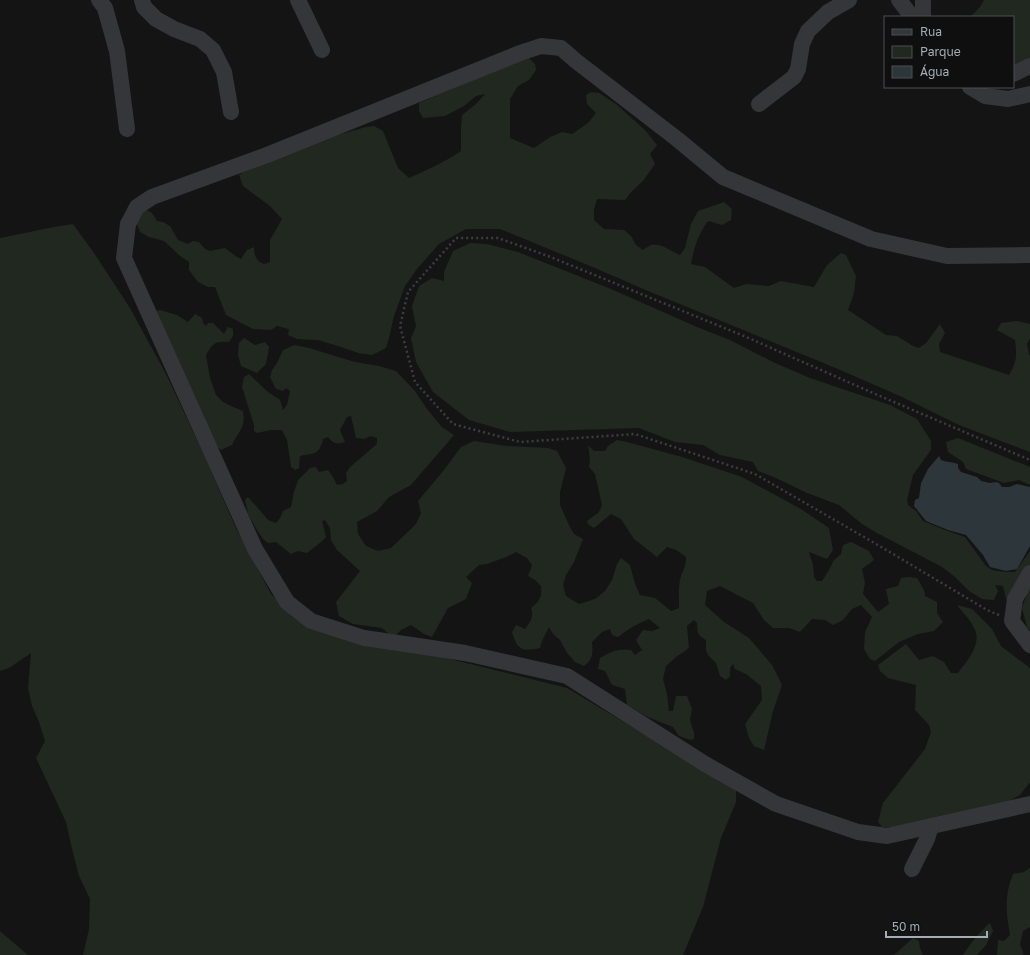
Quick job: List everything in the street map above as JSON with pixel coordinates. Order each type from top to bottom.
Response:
[{"type":"street","points":[[99,0],[105,8],[117,51],[127,129]]},
{"type":"street","points":[[142,0],[144,7],[156,19],[174,29],[200,39],[213,50],[224,72],[231,112]]},
{"type":"street","points":[[298,0],[322,50]]},
{"type":"street","points":[[759,104],[794,77],[798,69],[802,44],[808,31],[828,12],[848,0]]},
{"type":"street","points":[[899,0],[911,16]]},
{"type":"street","points":[[923,0],[923,16]]},
{"type":"street","points":[[1030,255],[947,256],[871,240],[730,180],[561,48],[541,46],[520,53],[267,155],[152,197],[137,207],[128,224],[124,258],[255,549],[287,602],[311,622],[364,638],[465,653],[567,676],[706,764],[776,804],[858,832],[887,836],[1030,804]]},
{"type":"street","points":[[1014,74],[1030,66]]},
{"type":"street","points":[[976,88],[985,96],[1008,100],[1030,94]]},
{"type":"street","points":[[1030,573],[1015,599],[1012,621],[1030,645]]},
{"type":"street","points":[[912,869],[927,839],[931,826]]},
{"type":"path","points":[[1012,621],[987,610],[755,474],[635,434],[520,442],[453,424],[415,382],[400,326],[408,292],[456,238],[498,238],[548,256],[744,336],[872,393],[1030,460]]},
{"type":"green space","points":[[984,0],[1030,0],[1030,75],[1014,78],[1014,16],[971,16],[980,7]]},
{"type":"green space","points":[[528,57],[535,64],[536,70],[529,80],[518,86],[510,99],[510,138],[534,148],[550,137],[562,132],[572,134],[588,123],[596,113],[587,104],[586,95],[591,92],[599,93],[616,104],[645,130],[657,145],[650,154],[655,164],[643,181],[625,200],[597,199],[594,210],[594,220],[604,229],[624,230],[631,236],[636,245],[643,250],[651,245],[658,245],[680,255],[685,248],[691,224],[698,211],[724,202],[732,209],[731,220],[722,225],[708,221],[697,241],[691,264],[705,267],[734,288],[746,284],[769,286],[781,281],[814,287],[827,265],[841,253],[846,255],[856,276],[854,293],[848,310],[886,335],[897,336],[919,348],[926,343],[940,324],[945,333],[939,344],[940,352],[1009,375],[1016,358],[1015,340],[997,330],[1001,323],[1017,321],[1030,324],[1030,338],[1027,344],[1030,355],[1030,452],[959,425],[902,397],[838,369],[500,229],[466,229],[439,244],[417,269],[405,286],[394,316],[386,348],[372,355],[358,353],[318,340],[297,339],[288,335],[289,329],[277,326],[271,330],[253,329],[226,315],[215,287],[208,287],[198,282],[189,270],[189,262],[164,241],[149,237],[140,232],[136,223],[139,216],[146,210],[152,213],[157,221],[163,222],[170,226],[178,240],[188,244],[193,241],[199,242],[205,249],[210,251],[225,248],[241,259],[247,250],[254,247],[255,255],[259,261],[264,264],[270,262],[270,240],[282,219],[270,206],[243,186],[239,175],[252,167],[330,137],[374,126],[383,131],[398,168],[409,178],[429,169],[461,151],[462,115],[476,104],[485,94],[476,96],[464,106],[445,116],[423,118],[419,111],[419,103]]},
{"type":"green space","points":[[73,224],[130,308],[166,374],[235,526],[271,594],[308,628],[370,647],[446,658],[567,688],[736,789],[736,802],[721,838],[703,907],[683,955],[83,955],[89,929],[90,899],[79,876],[66,822],[36,758],[45,741],[32,706],[28,688],[31,653],[9,668],[0,671],[0,238]]},
{"type":"green space","points":[[470,243],[487,244],[518,252],[611,289],[730,340],[775,363],[810,378],[890,405],[917,419],[931,441],[931,450],[913,475],[907,500],[908,505],[916,511],[923,521],[965,537],[986,566],[992,570],[1015,572],[1030,551],[1030,567],[1007,602],[1003,586],[995,585],[998,591],[994,600],[982,599],[969,591],[942,567],[862,524],[839,505],[807,493],[758,471],[753,462],[720,455],[703,445],[675,442],[639,428],[510,432],[469,420],[433,392],[416,362],[411,338],[416,326],[412,306],[419,286],[432,278],[444,281],[444,272],[453,251]]},
{"type":"green space","points":[[160,310],[177,315],[188,322],[195,314],[202,318],[203,323],[206,326],[208,323],[213,323],[224,334],[228,327],[233,329],[233,336],[229,342],[220,342],[215,344],[206,355],[210,378],[216,395],[223,402],[243,411],[243,425],[232,445],[221,450],[212,442],[155,311]]},
{"type":"green space","points":[[244,338],[255,345],[265,342],[269,347],[266,364],[257,373],[241,366],[238,355],[239,343]]},
{"type":"green space","points":[[294,345],[355,362],[379,366],[396,371],[415,391],[427,409],[442,427],[454,435],[411,485],[389,497],[377,511],[357,522],[358,534],[366,546],[378,551],[391,548],[416,524],[421,513],[418,501],[461,447],[474,441],[507,446],[548,448],[557,451],[566,468],[560,492],[560,505],[574,534],[583,539],[574,562],[566,575],[563,585],[566,596],[579,604],[595,599],[605,591],[612,580],[617,564],[621,558],[630,565],[635,584],[640,595],[655,598],[671,611],[679,608],[679,584],[686,557],[676,550],[667,547],[657,557],[634,539],[621,519],[611,514],[594,528],[589,525],[587,521],[599,512],[602,505],[595,474],[589,467],[590,459],[588,445],[594,451],[605,451],[608,446],[617,440],[682,457],[742,477],[801,509],[829,528],[833,550],[827,559],[809,552],[813,565],[814,577],[817,581],[822,581],[834,560],[841,554],[843,545],[851,542],[869,551],[874,560],[862,569],[865,583],[863,594],[878,612],[889,604],[886,589],[898,586],[901,578],[917,578],[924,590],[925,596],[937,602],[937,613],[943,622],[934,631],[918,634],[899,642],[875,661],[870,659],[864,649],[865,632],[872,617],[861,605],[852,609],[843,620],[833,625],[825,620],[812,619],[800,632],[789,628],[773,628],[764,620],[753,603],[720,586],[707,591],[705,605],[724,622],[749,638],[772,665],[782,685],[773,711],[764,750],[754,746],[749,738],[745,724],[762,700],[761,686],[746,674],[735,669],[733,664],[730,668],[730,676],[726,680],[720,676],[716,663],[708,655],[706,650],[706,640],[698,633],[697,623],[694,620],[687,626],[689,647],[666,666],[663,679],[669,711],[673,711],[676,696],[687,696],[692,709],[690,720],[694,733],[694,739],[690,740],[679,736],[673,727],[648,717],[627,705],[625,689],[612,685],[605,671],[598,669],[600,658],[611,652],[618,650],[631,650],[635,655],[642,650],[636,640],[643,630],[652,631],[660,628],[649,619],[633,626],[618,637],[612,635],[610,629],[602,632],[592,642],[592,656],[584,666],[575,662],[549,627],[540,648],[529,650],[518,646],[512,632],[516,625],[525,629],[529,624],[532,616],[531,608],[541,596],[541,586],[528,576],[532,565],[527,558],[516,552],[487,564],[479,565],[466,577],[472,583],[466,599],[448,608],[432,637],[424,634],[411,625],[401,630],[396,635],[390,635],[382,628],[353,624],[339,616],[336,602],[360,571],[337,550],[331,540],[330,528],[325,520],[322,521],[326,537],[321,542],[307,553],[298,551],[291,554],[276,542],[268,543],[263,539],[248,514],[245,500],[248,497],[268,520],[276,523],[283,511],[291,507],[298,480],[310,468],[316,467],[319,472],[328,470],[337,485],[343,484],[347,481],[346,473],[350,467],[377,444],[377,438],[370,436],[365,439],[356,438],[351,416],[347,417],[340,430],[345,442],[335,443],[328,437],[323,439],[318,451],[312,454],[300,456],[299,468],[295,470],[291,467],[287,440],[282,430],[271,430],[257,433],[254,431],[254,425],[242,387],[244,377],[249,374],[268,392],[280,400],[283,410],[287,405],[290,391],[286,388],[283,391],[276,389],[270,377],[272,370],[283,350]]},
{"type":"green space","points":[[958,438],[1030,467],[1030,485],[1019,480],[1004,483],[966,469],[963,462],[948,452],[946,442]]},
{"type":"green space","points":[[1030,584],[1030,631],[1027,627],[1022,608]]},
{"type":"green space","points":[[957,605],[972,609],[992,629],[1001,646],[1030,668],[1030,782],[1020,795],[986,814],[911,828],[882,827],[878,822],[883,803],[925,749],[931,732],[929,725],[915,710],[916,685],[888,678],[880,671],[878,665],[906,644],[919,660],[933,656],[944,662],[951,673],[958,673],[973,652],[977,640],[972,625]]},
{"type":"green space","points":[[1030,868],[1030,927],[1023,931],[1020,944],[1024,955],[997,955],[998,940],[1004,941],[1010,935],[1007,897],[1013,874],[1024,872]]},
{"type":"green space","points":[[990,923],[993,931],[986,945],[977,955],[963,955],[975,938]]},
{"type":"green space","points":[[1,932],[28,955],[0,955]]},
{"type":"green space","points":[[913,938],[919,941],[923,955],[894,955]]},
{"type":"water","points":[[939,456],[941,460],[958,464],[958,468],[961,472],[977,477],[981,481],[990,483],[996,482],[1002,487],[1009,487],[1017,484],[1030,487],[1030,546],[1017,569],[1006,571],[990,567],[983,555],[966,535],[948,530],[926,521],[914,506],[915,500],[919,498],[921,483],[928,469]]}]
